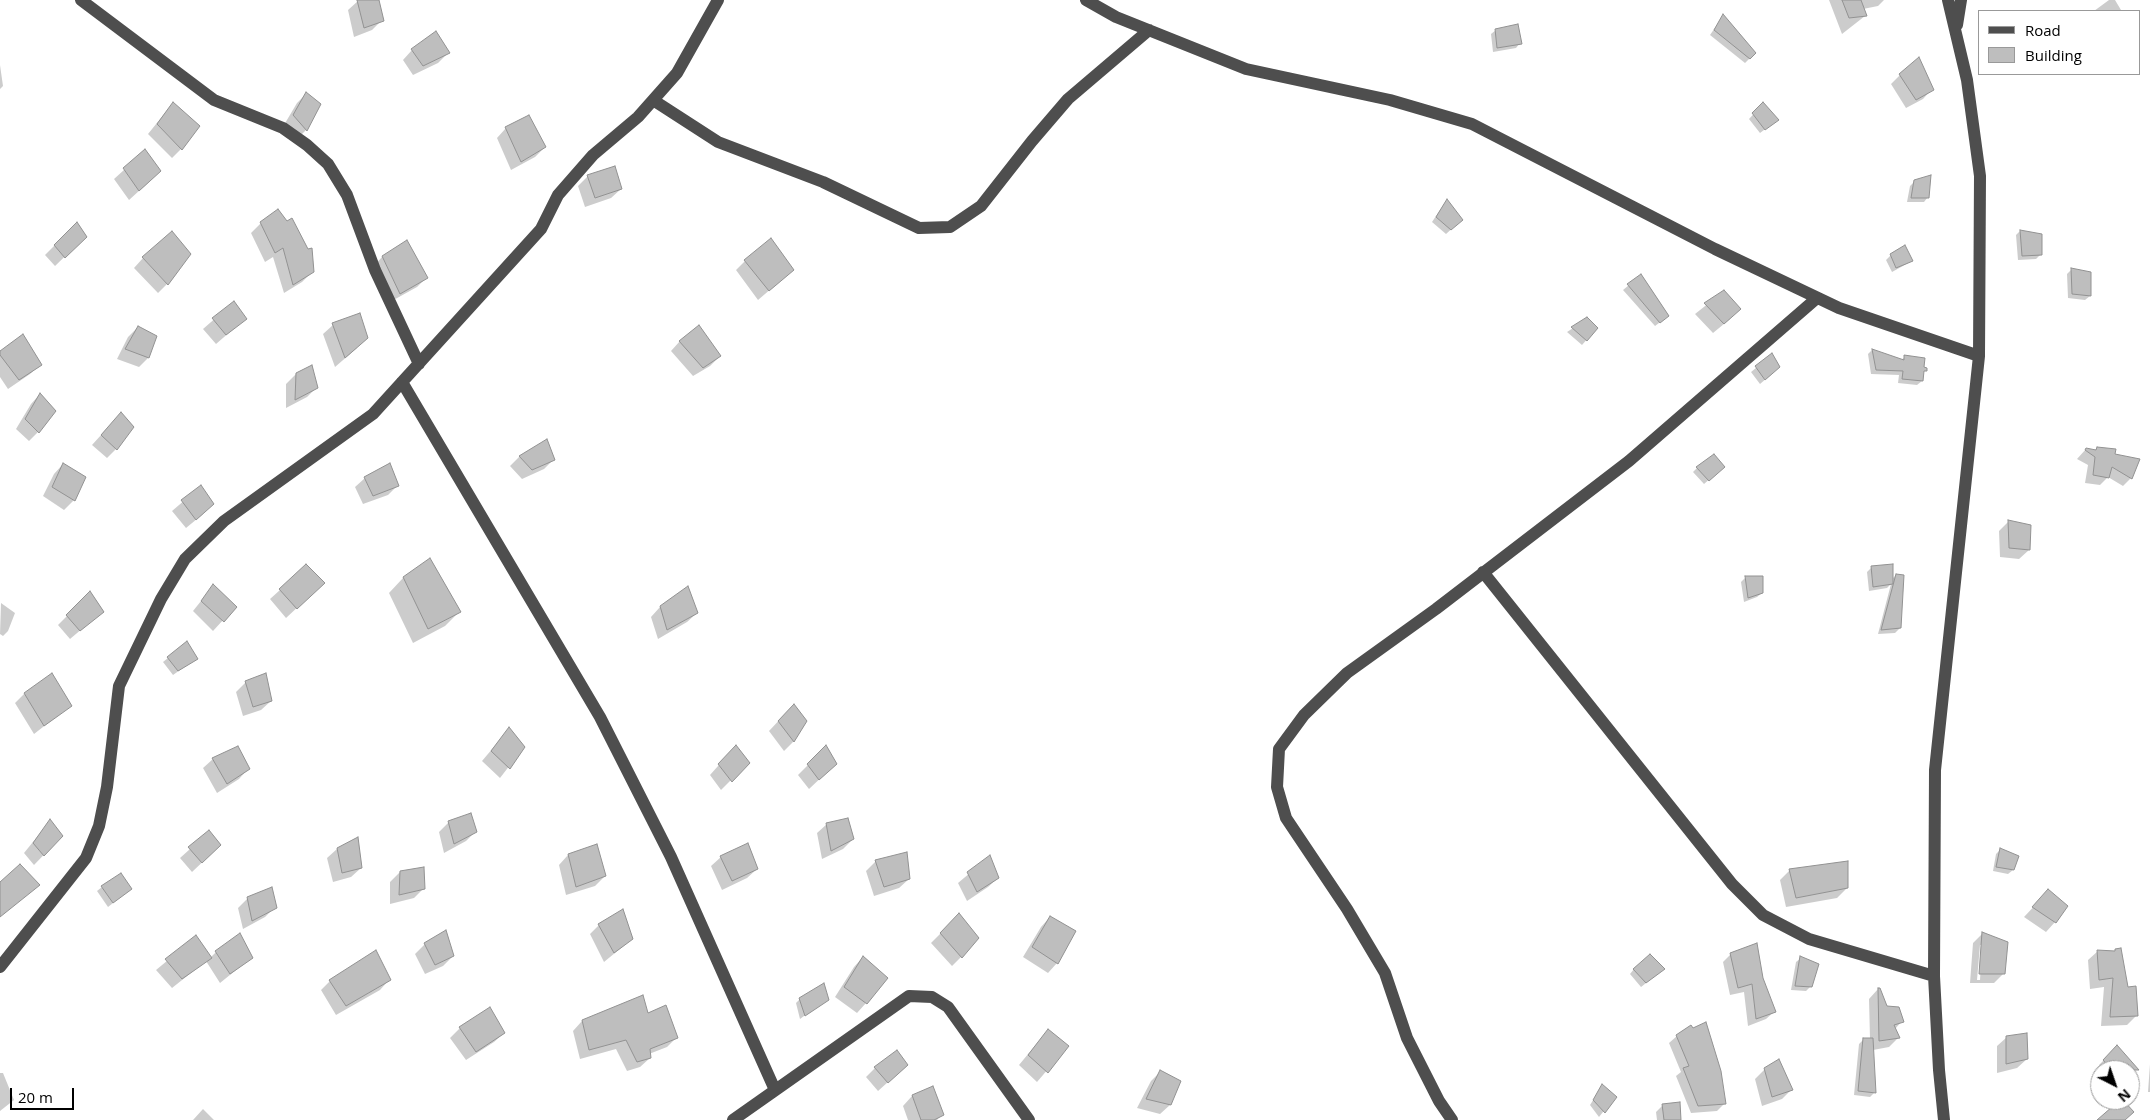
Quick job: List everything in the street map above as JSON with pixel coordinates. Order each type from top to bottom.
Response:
[{"type":"street","points":[[80,0],[214,100],[283,128],[307,145],[328,164],[347,195],[375,270],[419,364]]},
{"type":"street","points":[[0,968],[86,858],[99,826],[107,787],[119,686],[161,599],[185,559],[224,521],[373,414],[541,229],[558,195],[593,155],[638,117],[677,73],[718,0]]},
{"type":"street","points":[[1086,0],[1116,16],[1246,70],[1390,100],[1472,124],[1715,249],[1817,298],[1839,308],[1979,356]]},
{"type":"street","points":[[1944,1120],[1938,1070],[1934,976],[1936,770],[1979,356],[1980,176],[1967,80],[1948,0]]},
{"type":"street","points":[[1956,30],[1961,0]]},
{"type":"street","points":[[653,100],[718,142],[823,182],[919,228],[950,227],[981,206],[1068,99],[1149,30]]},
{"type":"street","points":[[1452,1120],[1439,1101],[1408,1038],[1385,973],[1347,909],[1286,818],[1277,787],[1279,749],[1304,715],[1347,673],[1484,572],[1630,460],[1817,298]]},
{"type":"street","points":[[402,382],[600,717],[671,857],[776,1090]]},
{"type":"street","points":[[1484,572],[1732,884],[1763,915],[1809,939],[1934,976]]},
{"type":"street","points":[[733,1120],[909,996],[932,997],[948,1007],[1029,1120]]},
{"type":"building","points":[[357,0],[379,0],[384,21],[364,28]]},
{"type":"building","points":[[1842,0],[1861,0],[1867,16],[1849,18]]},
{"type":"building","points":[[1723,14],[1756,53],[1750,59],[1714,30]]},
{"type":"building","points":[[1518,24],[1522,44],[1497,48],[1495,29]]},
{"type":"building","points":[[436,31],[450,53],[423,66],[411,49]]},
{"type":"building","points":[[1919,57],[1934,90],[1916,100],[1899,74]]},
{"type":"building","points":[[306,92],[321,104],[307,131],[293,115]]},
{"type":"building","points":[[173,102],[200,126],[182,150],[157,124]]},
{"type":"building","points":[[1763,102],[1779,120],[1765,130],[1752,113]]},
{"type":"building","points":[[529,115],[546,147],[521,162],[505,127]]},
{"type":"building","points":[[145,149],[161,171],[139,191],[123,168]]},
{"type":"building","points":[[615,166],[622,189],[595,198],[587,175]]},
{"type":"building","points":[[1931,175],[1929,198],[1911,198],[1914,180]]},
{"type":"building","points":[[1447,199],[1463,220],[1451,230],[1436,217]]},
{"type":"building","points":[[278,209],[287,221],[292,218],[308,249],[312,248],[314,272],[293,285],[283,248],[275,253],[260,222]]},
{"type":"building","points":[[77,222],[87,237],[65,258],[54,245]]},
{"type":"building","points":[[2020,230],[2042,234],[2042,255],[2022,256]]},
{"type":"building","points":[[172,231],[191,254],[168,285],[142,257]]},
{"type":"building","points":[[771,238],[794,270],[769,291],[744,260]]},
{"type":"building","points":[[407,240],[428,278],[400,294],[382,256]]},
{"type":"building","points":[[1905,245],[1913,261],[1896,268],[1890,254]]},
{"type":"building","points":[[2071,268],[2091,272],[2091,296],[2072,294]]},
{"type":"building","points":[[1641,274],[1669,316],[1660,323],[1627,284]]},
{"type":"building","points":[[1724,290],[1741,309],[1724,324],[1704,303]]},
{"type":"building","points":[[234,301],[247,319],[226,335],[212,318]]},
{"type":"building","points":[[360,313],[368,338],[345,358],[332,323]]},
{"type":"building","points":[[1587,317],[1598,328],[1587,341],[1571,327]]},
{"type":"building","points":[[699,325],[721,356],[703,368],[679,341]]},
{"type":"building","points":[[138,326],[157,336],[149,358],[125,349]]},
{"type":"building","points":[[23,334],[42,365],[19,380],[0,355],[0,351]]},
{"type":"building","points":[[1872,349],[1904,360],[1904,355],[1925,358],[1924,367],[1927,368],[1927,371],[1924,371],[1923,381],[1902,379],[1903,371],[1876,370]]},
{"type":"building","points":[[1772,353],[1780,367],[1765,380],[1755,366]]},
{"type":"building","points":[[312,365],[318,388],[295,400],[296,373]]},
{"type":"building","points":[[40,393],[56,411],[39,433],[25,419]]},
{"type":"building","points":[[121,412],[134,427],[117,450],[101,435]]},
{"type":"building","points":[[547,439],[555,460],[532,470],[519,456]]},
{"type":"building","points":[[2097,447],[2116,449],[2115,454],[2140,459],[2132,479],[2112,467],[2109,478],[2093,475],[2095,457],[2085,450],[2086,448],[2096,450]]},
{"type":"building","points":[[1714,454],[1725,467],[1709,481],[1696,467]]},
{"type":"building","points":[[63,463],[86,477],[75,501],[52,487]]},
{"type":"building","points":[[390,463],[399,486],[373,496],[364,477]]},
{"type":"building","points":[[201,485],[214,504],[196,520],[181,500]]},
{"type":"building","points":[[2008,520],[2031,525],[2030,550],[2009,548]]},
{"type":"building","points":[[430,558],[461,612],[428,629],[403,577]]},
{"type":"building","points":[[306,564],[325,583],[297,609],[279,589]]},
{"type":"building","points":[[1893,564],[1893,584],[1873,587],[1871,566]]},
{"type":"building","points":[[1896,574],[1904,575],[1901,628],[1881,630]]},
{"type":"building","points":[[1745,576],[1763,576],[1763,593],[1748,598]]},
{"type":"building","points":[[213,584],[237,607],[224,622],[201,601]]},
{"type":"building","points":[[688,586],[698,613],[667,630],[660,606]]},
{"type":"building","points":[[90,591],[104,612],[80,631],[66,615]]},
{"type":"building","points":[[187,641],[198,659],[178,671],[167,657]]},
{"type":"building","points":[[52,673],[72,706],[44,726],[24,693]]},
{"type":"building","points":[[266,673],[272,701],[253,707],[245,681]]},
{"type":"building","points":[[794,704],[807,721],[794,742],[778,721]]},
{"type":"building","points":[[509,727],[525,747],[510,769],[491,751]]},
{"type":"building","points":[[736,745],[750,763],[732,782],[718,764]]},
{"type":"building","points":[[826,745],[837,764],[819,780],[807,764]]},
{"type":"building","points":[[238,746],[250,769],[227,784],[212,758]]},
{"type":"building","points":[[471,813],[477,832],[454,844],[448,821]]},
{"type":"building","points":[[848,818],[854,839],[831,851],[826,823]]},
{"type":"building","points":[[50,819],[63,836],[44,856],[33,843]]},
{"type":"building","points":[[209,830],[221,845],[202,863],[188,847]]},
{"type":"building","points":[[358,837],[362,868],[342,873],[337,848]]},
{"type":"building","points":[[748,843],[758,869],[732,881],[720,856]]},
{"type":"building","points":[[597,844],[606,876],[576,887],[568,854]]},
{"type":"building","points":[[2000,848],[2019,856],[2014,870],[1996,867]]},
{"type":"building","points":[[907,852],[910,879],[884,887],[875,860]]},
{"type":"building","points":[[990,855],[999,878],[977,892],[967,872]]},
{"type":"building","points":[[1848,861],[1848,888],[1796,898],[1789,869]]},
{"type":"building","points":[[20,864],[40,885],[0,917],[0,882]]},
{"type":"building","points":[[424,867],[425,889],[399,895],[400,871]]},
{"type":"building","points":[[121,873],[132,889],[113,903],[101,886]]},
{"type":"building","points":[[272,887],[277,908],[252,921],[247,897]]},
{"type":"building","points":[[2048,889],[2068,906],[2056,923],[2032,907]]},
{"type":"building","points":[[623,909],[633,939],[614,953],[598,924]]},
{"type":"building","points":[[959,913],[979,938],[962,958],[940,933]]},
{"type":"building","points":[[1050,916],[1076,931],[1058,964],[1032,947]]},
{"type":"building","points":[[446,930],[454,956],[435,965],[424,943]]},
{"type":"building","points":[[1982,932],[2008,942],[2005,974],[1979,974]]},
{"type":"building","points":[[240,933],[253,958],[230,974],[215,951]]},
{"type":"building","points":[[196,935],[212,958],[182,979],[165,959]]},
{"type":"building","points":[[1757,943],[1763,978],[1776,1012],[1756,1019],[1752,984],[1738,988],[1730,953]]},
{"type":"building","points":[[2121,948],[2128,987],[2136,986],[2138,1016],[2110,1017],[2113,978],[2099,980],[2097,950],[2115,951],[2115,949]]},
{"type":"building","points":[[376,950],[391,980],[346,1006],[329,980]]},
{"type":"building","points":[[1650,954],[1665,969],[1646,983],[1633,969]]},
{"type":"building","points":[[863,956],[888,978],[867,1004],[844,987]]},
{"type":"building","points":[[1800,956],[1819,964],[1812,987],[1795,986]]},
{"type":"building","points":[[824,983],[829,1000],[805,1016],[799,998]]},
{"type":"building","points":[[1878,988],[1880,988],[1887,1006],[1899,1007],[1904,1022],[1894,1025],[1900,1038],[1879,1041]]},
{"type":"building","points":[[643,995],[648,1013],[666,1005],[678,1038],[650,1049],[651,1058],[637,1062],[626,1040],[589,1050],[582,1020]]},
{"type":"building","points":[[490,1007],[505,1033],[476,1052],[459,1027]]},
{"type":"building","points":[[1706,1022],[1721,1071],[1726,1104],[1698,1106],[1683,1068],[1689,1066],[1676,1035],[1691,1025],[1693,1028]]},
{"type":"building","points":[[1048,1029],[1069,1046],[1048,1073],[1028,1055]]},
{"type":"building","points":[[2027,1033],[2028,1059],[2006,1064],[2006,1036]]},
{"type":"building","points":[[1863,1038],[1873,1038],[1876,1093],[1858,1091]]},
{"type":"building","points":[[2117,1045],[2130,1060],[2103,1060]]},
{"type":"building","points":[[897,1050],[908,1065],[888,1083],[874,1067]]},
{"type":"building","points":[[1779,1059],[1793,1090],[1772,1097],[1764,1068]]},
{"type":"building","points":[[1160,1070],[1181,1081],[1171,1105],[1146,1099]]},
{"type":"building","points":[[1602,1084],[1617,1097],[1605,1113],[1593,1100]]},
{"type":"building","points":[[933,1086],[944,1115],[934,1120],[921,1120],[912,1095]]},
{"type":"building","points":[[1680,1102],[1681,1120],[1664,1120],[1662,1104]]},
{"type":"building","points":[[2108,1110],[2132,1110],[2134,1112],[2125,1120],[2097,1120]]}]
